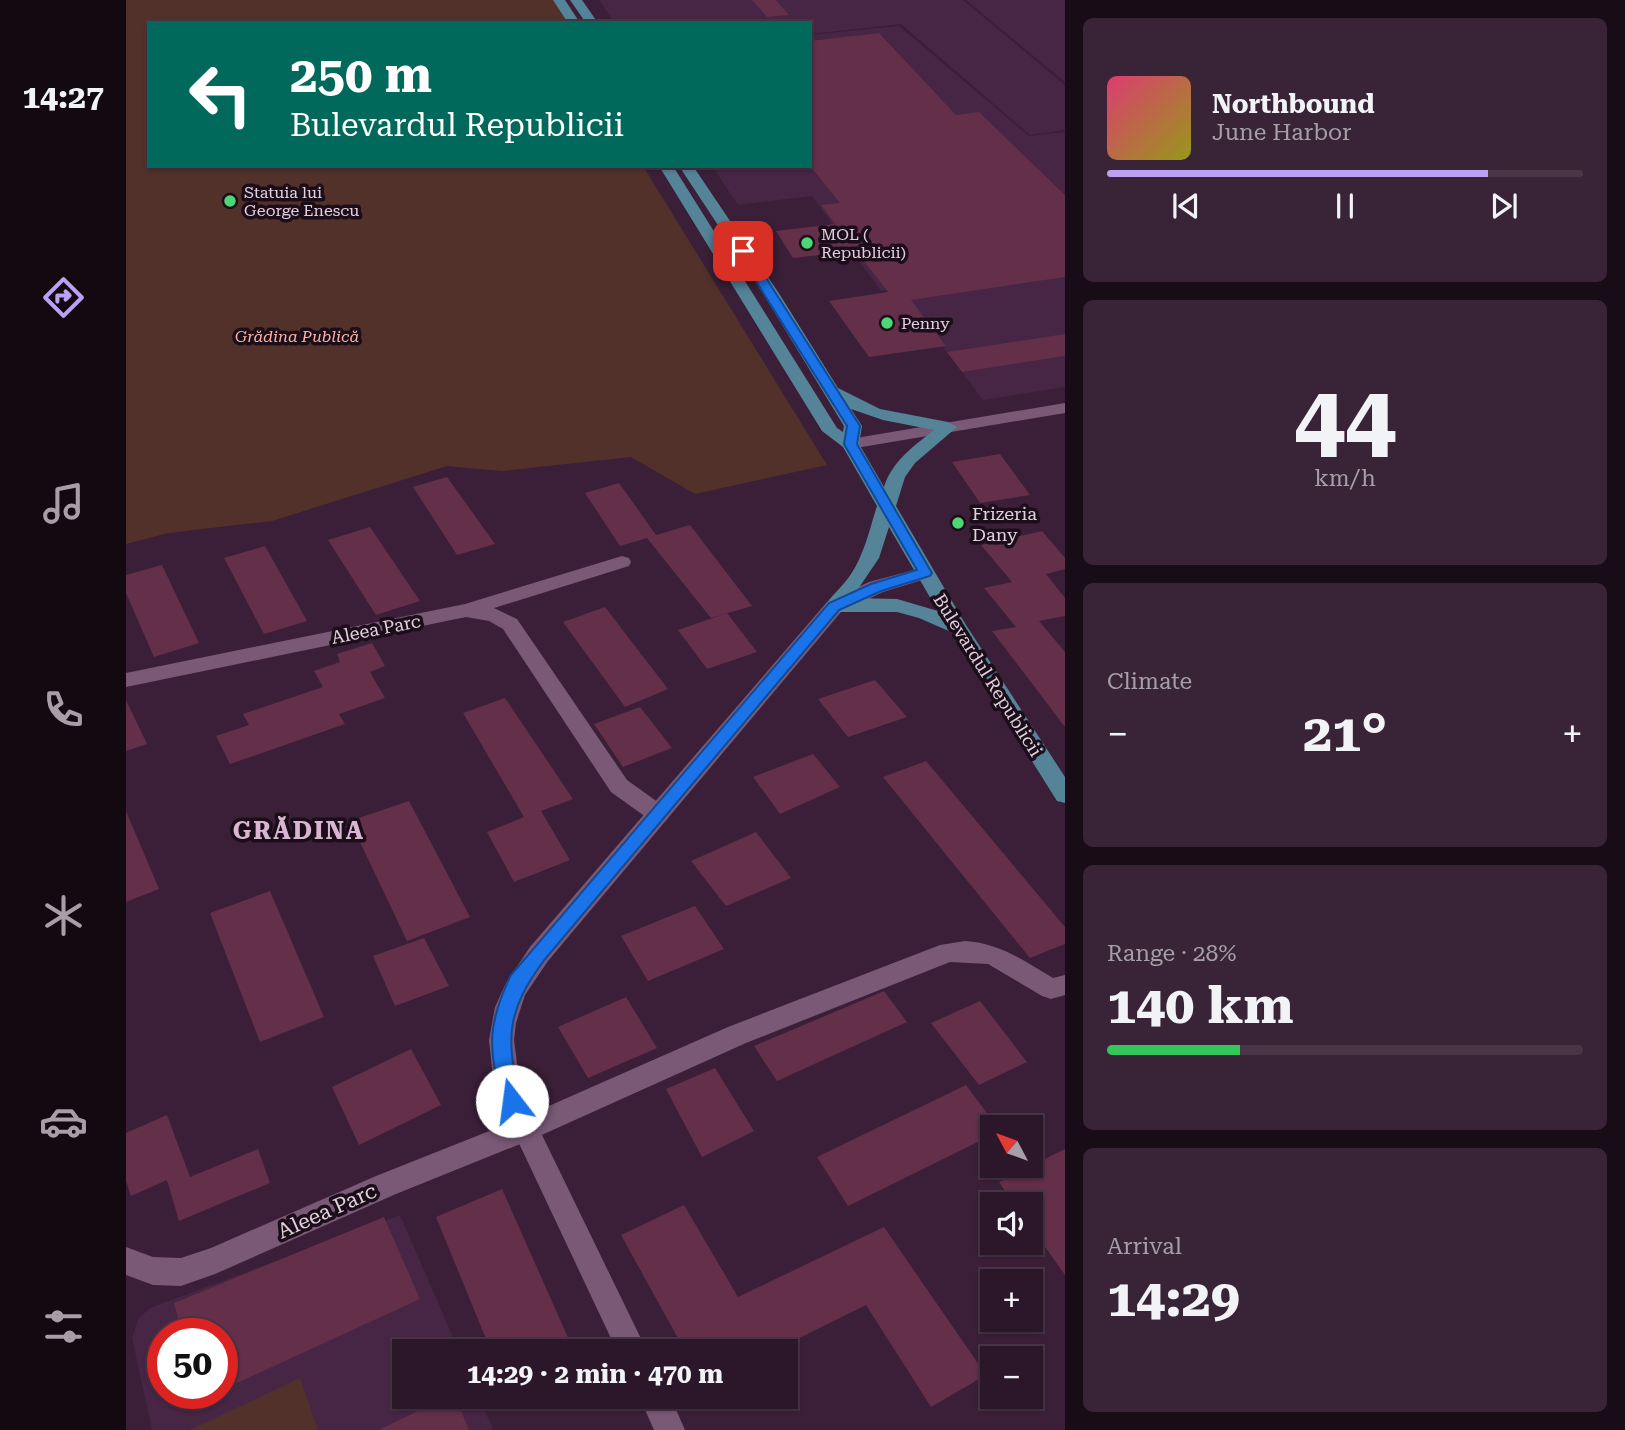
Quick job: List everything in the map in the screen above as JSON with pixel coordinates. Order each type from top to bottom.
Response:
[{"type":"main road","points":[[559,0],[573,21]]},
{"type":"main road","points":[[576,0],[591,21]]},
{"type":"main road","name":"Bulevardul Republicii","points":[[667,168],[831,430],[850,444],[958,628],[1065,795]]},
{"type":"main road","name":"Bulevardul Republicii","points":[[687,168],[772,295],[853,426],[850,444]]},
{"type":"main road","points":[[828,386],[847,401],[872,411],[948,427]]},
{"type":"main road","points":[[834,607],[855,583],[870,558],[896,477],[909,459],[948,427]]},
{"type":"main road","points":[[834,607],[863,602],[894,604],[925,611],[958,628]]},
{"type":"street","points":[[850,444],[1065,408]]},
{"type":"street","name":"Aleea Parc","points":[[126,680],[467,610],[622,562]]},
{"type":"street","points":[[626,1339],[512,1101],[501,1060],[503,1016],[518,981],[539,954],[834,607],[876,587],[925,573]]},
{"type":"street","points":[[467,610],[494,615],[510,624],[619,786],[658,814]]},
{"type":"street","name":"Aleea Parc","points":[[126,1261],[153,1271],[181,1272],[215,1260],[386,1185],[526,1129],[737,1035],[948,952],[968,949],[990,952],[1051,989],[1065,985]]},
{"type":"street","points":[[660,1409],[670,1430]]},
{"type":"shaded area","points":[[599,0],[963,0],[1065,85],[1065,130],[1030,135],[901,24],[812,34],[812,21],[614,21]]},
{"type":"shaded area","points":[[966,0],[1065,0],[1065,82],[1013,39]]},
{"type":"shaded area","points":[[899,26],[1029,136],[1065,132],[1065,387],[983,400],[899,288],[881,291],[812,196],[738,205],[713,168],[812,168],[812,35]]},
{"type":"shaded area","points":[[400,1215],[454,1339],[392,1339],[392,1409],[484,1409],[493,1430],[152,1430],[147,1409],[238,1409],[238,1318],[147,1318],[147,1407],[132,1338],[138,1319],[150,1308]]},
{"type":"green space","name":"Grădina Publică","points":[[126,0],[558,0],[573,21],[147,21],[147,168],[644,168],[827,465],[695,494],[631,457],[502,471],[447,466],[272,521],[168,533],[126,544]]},
{"type":"green space","points":[[300,1378],[318,1430],[190,1430]]},
{"type":"building","points":[[752,0],[776,0],[789,15],[767,17]]},
{"type":"building","points":[[879,33],[956,115],[979,112],[1065,195],[1065,277],[911,300],[946,346],[869,357],[829,301],[888,292],[856,251],[793,258],[776,231],[835,224],[821,205],[840,203],[812,168],[812,41]]},
{"type":"building","points":[[1065,334],[1065,356],[962,372],[947,352]]},
{"type":"building","points":[[1000,454],[1030,495],[980,503],[952,462]]},
{"type":"building","points":[[447,477],[495,544],[457,555],[413,487]]},
{"type":"building","points":[[619,483],[656,535],[690,525],[752,606],[711,618],[647,538],[620,546],[585,493]]},
{"type":"building","points":[[370,527],[420,601],[376,615],[328,540]]},
{"type":"building","points":[[1042,531],[1065,558],[1065,569],[1046,574],[1065,598],[1065,616],[1039,621],[1065,652],[1065,727],[992,631],[1016,627],[984,588],[1012,582],[981,545]]},
{"type":"building","points":[[265,546],[307,621],[264,634],[224,558]]},
{"type":"building","points":[[162,565],[199,643],[154,657],[126,593],[126,575]]},
{"type":"building","points":[[605,607],[668,689],[625,707],[563,622]]},
{"type":"building","points":[[727,613],[757,652],[707,669],[678,630]]},
{"type":"building","points":[[372,643],[385,666],[370,672],[385,698],[339,714],[345,724],[230,764],[216,736],[249,725],[243,714],[323,687],[314,671],[340,662],[337,654]]},
{"type":"building","points":[[875,680],[907,717],[848,737],[818,699]]},
{"type":"building","points":[[505,698],[573,799],[541,811],[570,860],[514,882],[487,832],[524,817],[463,713]]},
{"type":"building","points":[[126,700],[147,744],[126,751]]},
{"type":"building","points":[[640,707],[672,748],[623,767],[594,724]]},
{"type":"building","points":[[813,754],[840,787],[780,814],[753,777]]},
{"type":"building","points":[[926,761],[1065,927],[1065,944],[1030,958],[883,777]]},
{"type":"building","points":[[409,801],[470,917],[407,941],[350,821]]},
{"type":"building","points":[[126,811],[159,889],[126,902]]},
{"type":"building","points":[[756,832],[791,878],[726,906],[691,861]]},
{"type":"building","points":[[270,891],[324,1017],[260,1042],[210,913]]},
{"type":"building","points":[[695,906],[724,949],[648,981],[621,936]]},
{"type":"building","points":[[424,938],[449,986],[395,1006],[373,956]]},
{"type":"building","points":[[884,991],[907,1022],[777,1081],[754,1046]]},
{"type":"building","points":[[626,997],[657,1048],[588,1078],[558,1027]]},
{"type":"building","points":[[980,1001],[1027,1062],[979,1085],[931,1023]]},
{"type":"building","points":[[411,1049],[441,1105],[359,1145],[332,1087]]},
{"type":"building","points":[[715,1068],[754,1131],[702,1157],[666,1089]]},
{"type":"building","points":[[966,1085],[988,1115],[980,1115],[980,1141],[848,1206],[817,1157]]},
{"type":"building","points":[[167,1115],[190,1177],[258,1149],[270,1183],[179,1221],[167,1180],[131,1196],[126,1181],[126,1133]]},
{"type":"building","points":[[1065,1149],[1065,1275],[1043,1244],[1043,1192],[1006,1192],[999,1182],[1007,1178],[1043,1178],[1043,1160]]},
{"type":"building","points":[[502,1189],[569,1339],[486,1339],[436,1217]]},
{"type":"building","points":[[684,1205],[738,1297],[884,1227],[980,1366],[980,1378],[931,1407],[866,1305],[797,1339],[678,1339],[621,1235]]},
{"type":"building","points":[[384,1217],[420,1299],[238,1383],[238,1318],[178,1318],[174,1303]]},
{"type":"building","points":[[422,1409],[460,1409],[469,1430],[379,1430]]},
{"type":"place","name":"Statuia lui George Enescu","points":[[230,201]]},
{"type":"place","name":"MOL ( Republicii)","points":[[807,243]]},
{"type":"place","name":"Penny","points":[[887,323]]},
{"type":"place","name":"Frizeria Dany","points":[[958,523]]},
{"type":"district","name":"GRĂDINA","points":[[299,831]]},
{"type":"route","points":[[512,1101],[501,1060],[503,1016],[518,981],[539,954],[834,607],[876,587],[925,573],[850,444],[853,426],[743,251]]}]
